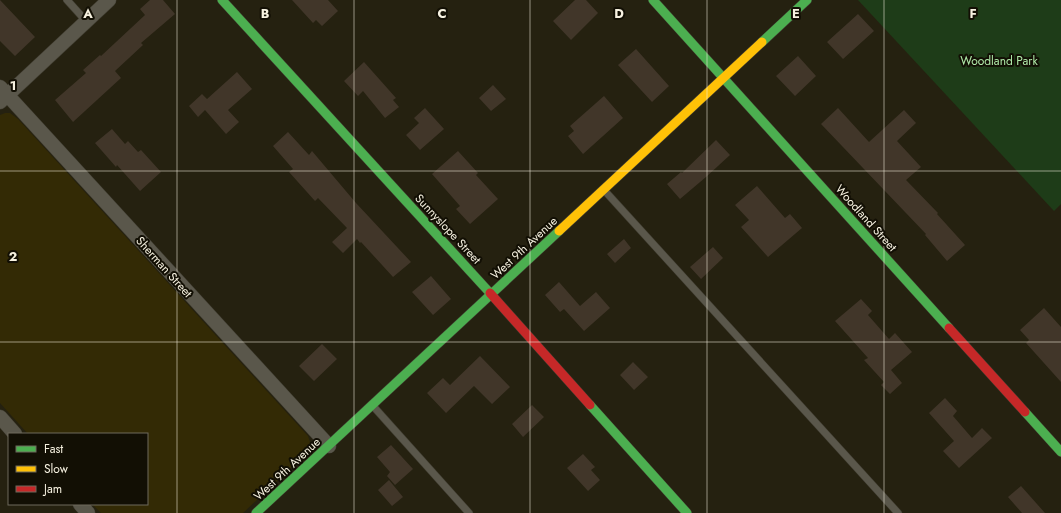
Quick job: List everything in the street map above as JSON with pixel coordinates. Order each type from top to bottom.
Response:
[{"type":"street","points":[[2,95],[109,0]]},
{"type":"street","name":"Sunnyslope Street","points":[[222,0],[491,294],[687,513]]},
{"type":"street","name":"Woodland Street","points":[[653,0],[1061,452]]},
{"type":"street","name":"West 9th Avenue","points":[[256,513],[807,0]]},
{"type":"street","name":"Sherman Street","points":[[2,95],[328,446]]},
{"type":"street","points":[[0,417],[14,433]]},
{"type":"street","points":[[81,505],[88,513]]},
{"type":"lane","points":[[66,0],[86,21]]},
{"type":"lane","points":[[604,190],[898,513]]},
{"type":"lane","points":[[373,405],[469,513]]},
{"type":"shaded area","points":[[10,113],[18,119],[308,436],[310,442],[308,452],[243,513],[101,513],[93,505],[148,505],[148,433],[27,433],[0,403],[0,115]]},
{"type":"green space","name":"Woodland Park","points":[[858,0],[1061,0],[1061,204],[1054,211]]},
{"type":"building","points":[[0,0],[35,37],[15,56],[0,41]]},
{"type":"building","points":[[150,0],[163,0],[175,14],[141,43],[143,45],[115,71],[121,78],[73,122],[55,100],[86,73],[83,70],[100,55],[101,56],[145,15],[140,9]]},
{"type":"building","points":[[292,0],[328,0],[338,11],[322,26],[316,20],[313,23]]},
{"type":"building","points":[[575,0],[586,0],[598,13],[571,40],[553,21]]},
{"type":"building","points":[[858,14],[874,31],[843,59],[827,42]]},
{"type":"building","points":[[636,49],[669,86],[652,102],[618,65]]},
{"type":"building","points":[[798,56],[816,76],[795,96],[776,76]]},
{"type":"building","points":[[364,62],[396,98],[393,100],[399,107],[385,118],[363,91],[358,96],[344,81]]},
{"type":"building","points":[[237,72],[252,89],[228,110],[239,122],[226,134],[205,110],[198,117],[189,106],[202,94],[207,99]]},
{"type":"building","points":[[493,85],[506,99],[491,111],[479,98]]},
{"type":"building","points":[[604,96],[623,118],[583,154],[568,136],[574,131],[570,126]]},
{"type":"building","points":[[425,108],[444,129],[420,150],[406,135],[419,123],[414,118]]},
{"type":"building","points":[[838,108],[869,142],[904,110],[916,123],[897,141],[921,167],[906,180],[938,213],[937,214],[965,245],[947,261],[925,235],[926,234],[821,124]]},
{"type":"building","points":[[112,129],[125,144],[128,141],[138,152],[141,150],[161,172],[140,191],[95,143]]},
{"type":"building","points":[[288,132],[309,155],[312,151],[356,203],[411,262],[393,277],[357,239],[343,253],[332,242],[347,228],[318,198],[315,201],[289,172],[293,169],[273,146]]},
{"type":"building","points":[[716,140],[730,155],[680,199],[667,184],[681,172],[682,173]]},
{"type":"building","points":[[458,151],[478,173],[476,175],[498,199],[470,224],[456,209],[460,206],[432,174]]},
{"type":"building","points":[[757,186],[785,218],[790,214],[802,228],[768,257],[741,227],[749,220],[735,205]]},
{"type":"building","points":[[624,239],[631,248],[615,263],[607,254]]},
{"type":"building","points":[[713,247],[723,258],[701,279],[690,267]]},
{"type":"building","points":[[431,276],[451,299],[433,315],[412,292]]},
{"type":"building","points":[[559,282],[580,306],[596,292],[610,308],[584,331],[564,309],[560,312],[545,295]]},
{"type":"building","points":[[861,299],[872,311],[868,315],[889,339],[895,333],[912,352],[891,370],[902,383],[890,394],[881,385],[884,382],[864,360],[868,358],[835,321]]},
{"type":"building","points":[[1044,308],[1061,327],[1061,382],[1026,343],[1029,340],[1020,330]]},
{"type":"building","points":[[322,344],[337,359],[314,381],[299,366]]},
{"type":"building","points":[[480,356],[510,387],[492,404],[474,386],[446,413],[427,393],[443,378],[450,385]]},
{"type":"building","points":[[633,362],[648,377],[634,390],[620,375]]},
{"type":"building","points":[[945,398],[957,411],[953,416],[972,438],[982,428],[992,438],[959,468],[943,451],[954,441],[929,413]]},
{"type":"building","points":[[532,405],[544,417],[523,437],[512,424]]},
{"type":"building","points":[[391,445],[413,469],[395,485],[387,476],[390,472],[377,457]]},
{"type":"building","points":[[583,454],[595,467],[591,470],[600,480],[588,491],[567,468]]},
{"type":"building","points":[[389,480],[403,497],[392,506],[378,490]]},
{"type":"building","points":[[1021,486],[1045,513],[1022,513],[1008,497]]},
{"type":"traffic: fast","points":[[222,0],[490,293]]},
{"type":"traffic: fast","points":[[653,0],[949,328]]},
{"type":"traffic: fast","points":[[762,42],[807,0]]},
{"type":"traffic: fast","points":[[256,513],[559,231]]},
{"type":"traffic: fast","points":[[590,405],[687,513]]},
{"type":"traffic: fast","points":[[1025,412],[1061,452]]},
{"type":"traffic: slow","points":[[559,231],[762,42]]},
{"type":"traffic: jam","points":[[490,293],[590,405]]},
{"type":"traffic: jam","points":[[949,328],[1025,412]]}]
